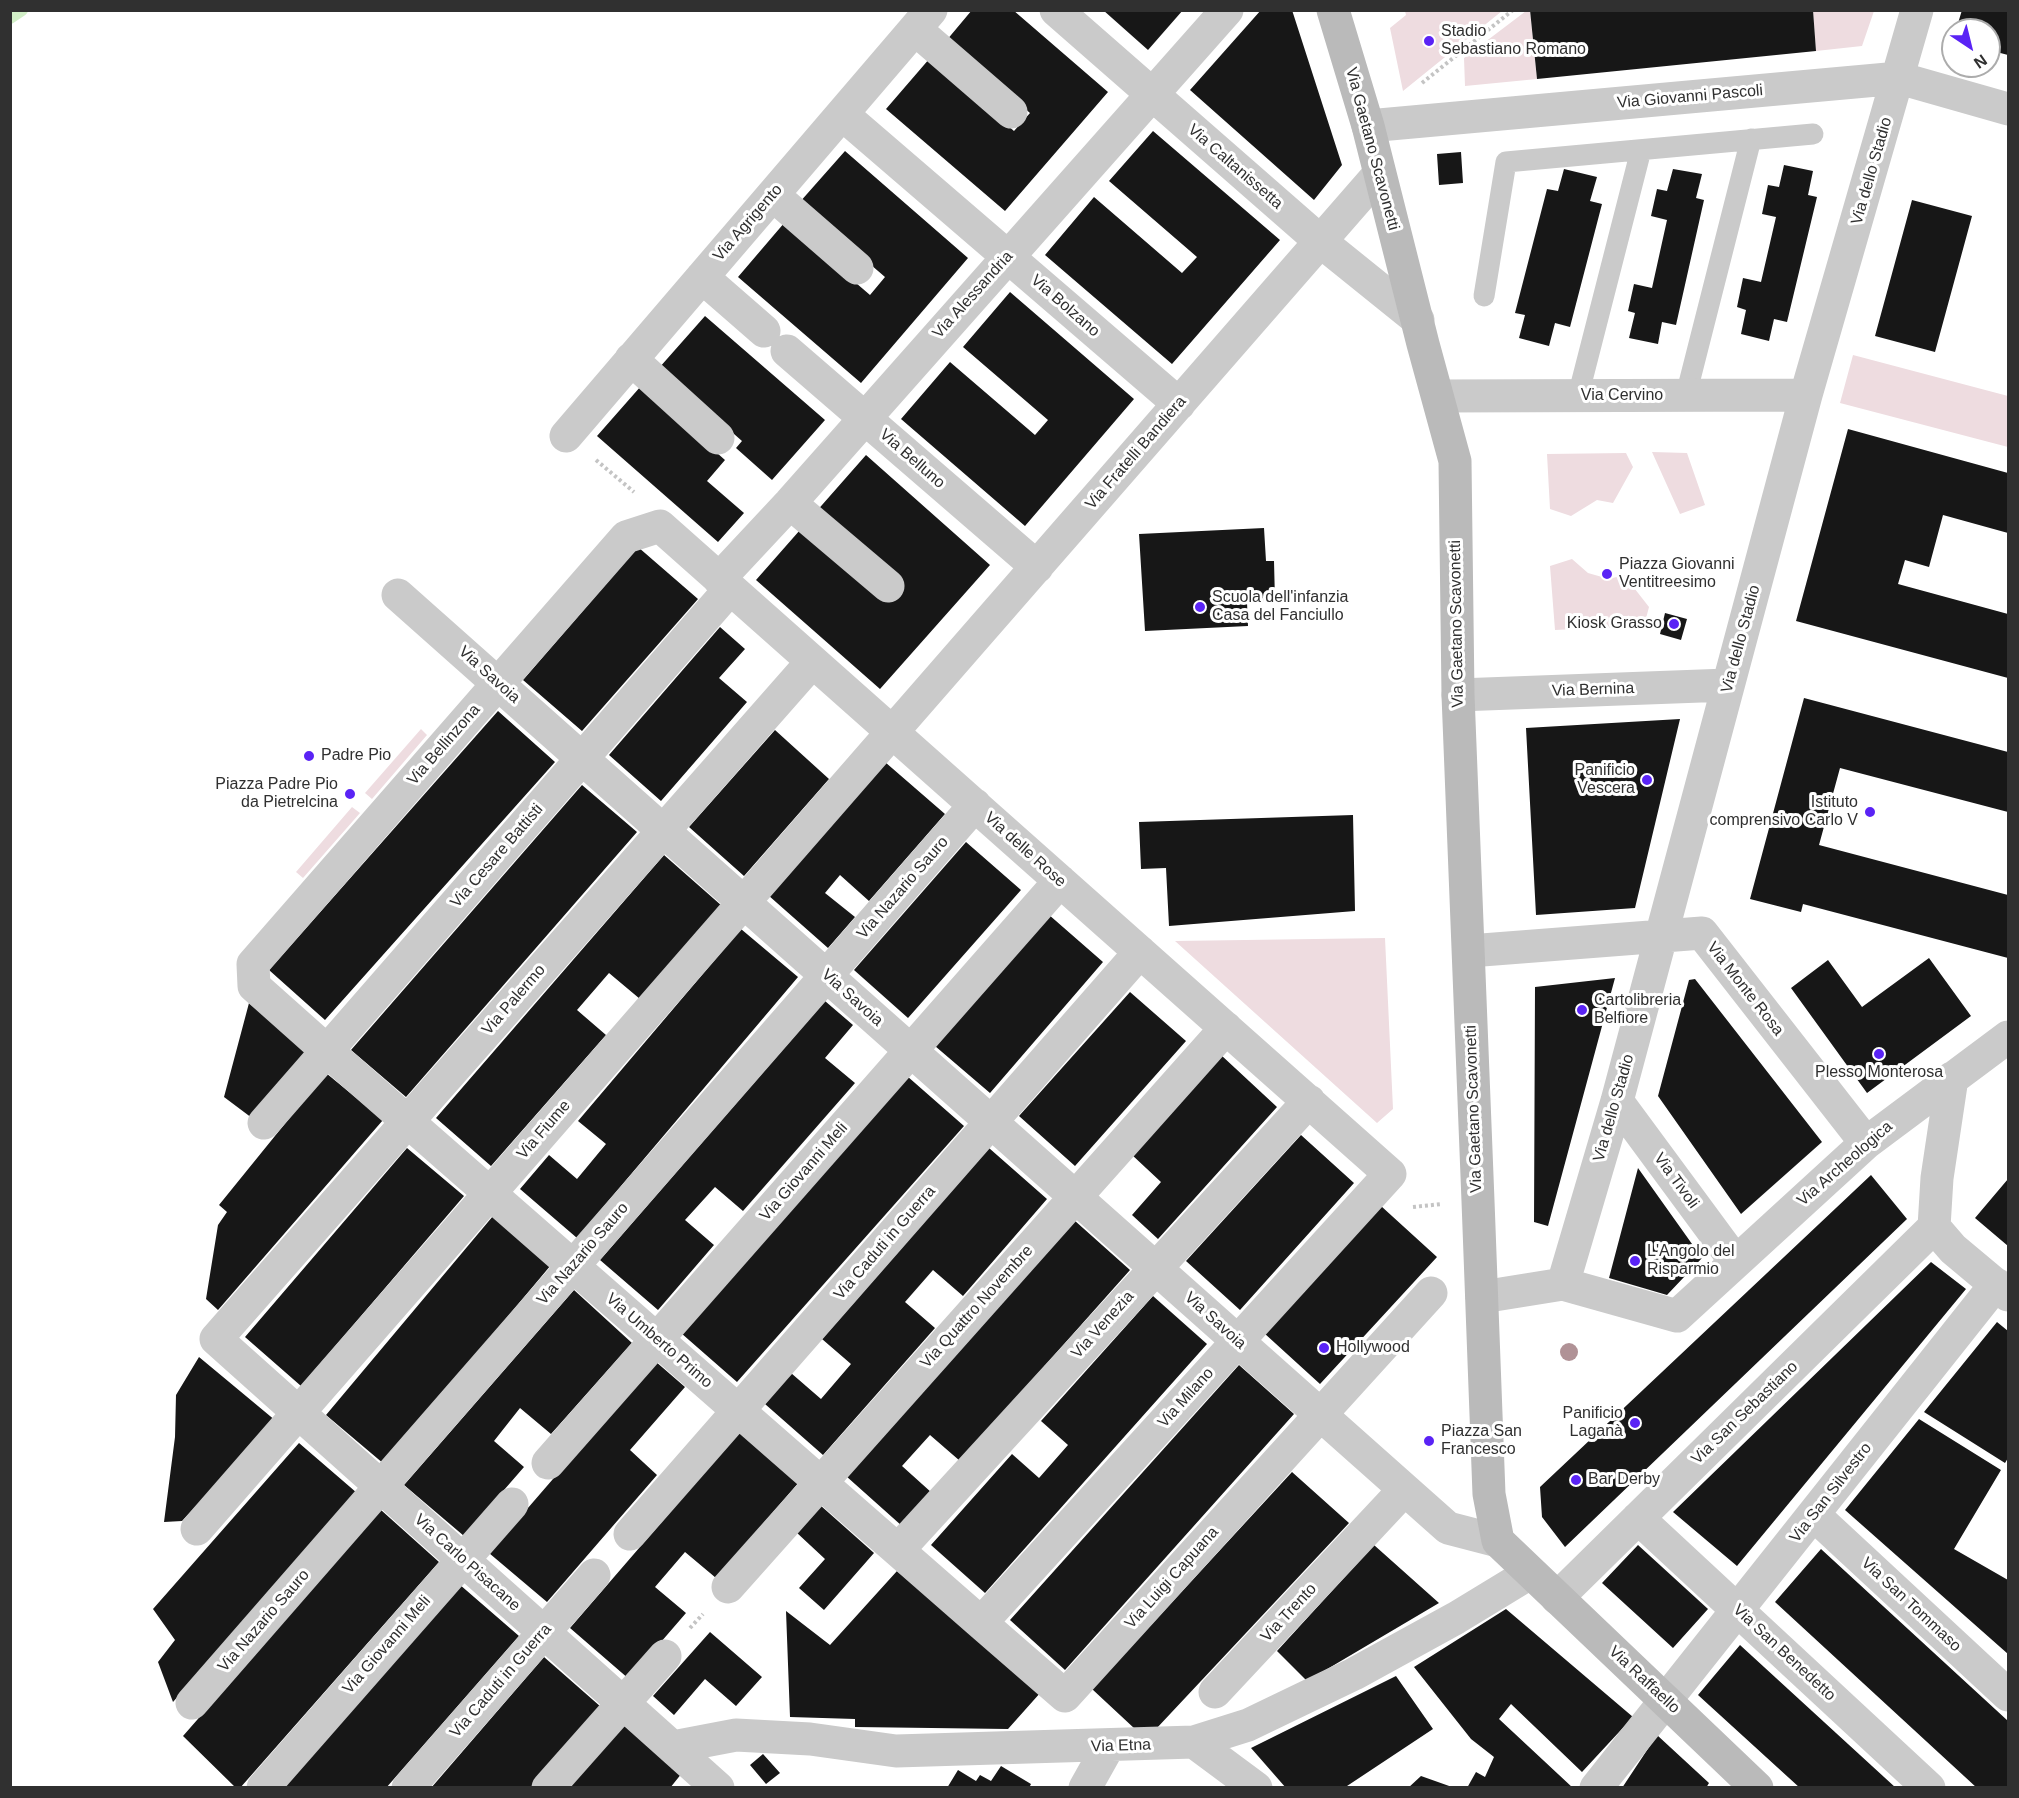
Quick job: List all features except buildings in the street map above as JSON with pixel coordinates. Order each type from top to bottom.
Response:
[{"type":"main road","name":"Via Gaetano Scavonetti","points":[[1333,10],[1368,126],[1455,460],[1458,695],[1489,1494],[1498,1541]]},
{"type":"main road","name":"Via Raffaello","points":[[1498,1541],[1757,1788]]},
{"type":"street","name":"Via Caltanissetta","points":[[1056,10],[1320,242],[1418,320]]},
{"type":"street","name":"Via Alessandria","points":[[724,584],[790,503],[865,417],[1227,10]]},
{"type":"street","name":"Via dello Stadio","points":[[1565,1277],[1617,1101],[1806,395],[1917,10]]},
{"type":"street","points":[[923,20],[1011,112]]},
{"type":"street","name":"Via Agrigento","points":[[566,436],[923,20]]},
{"type":"street","name":"Via Giovanni Pascoli","points":[[1368,126],[1899,78],[2008,109]]},
{"type":"street","name":"Via Bolzano","points":[[842,114],[1179,404]]},
{"type":"street","name":"Via Fratelli Bandiera","points":[[892,732],[1379,174]]},
{"type":"street","points":[[773,195],[857,268]]},
{"type":"street","name":"Via Belluno","points":[[702,277],[1037,567]]},
{"type":"street","points":[[631,359],[718,438]]},
{"type":"street","name":"Via Cervino","points":[[1438,396],[1806,395]]},
{"type":"street","points":[[790,503],[888,586]]},
{"type":"street","name":"Via delle Rose","points":[[660,526],[1390,1174]]},
{"type":"street","name":"Via Bellinzona","points":[[254,986],[253,964],[626,537],[660,526]]},
{"type":"street","name":"Via Cesare Battisti","points":[[264,1123],[582,758],[724,584]]},
{"type":"street","name":"Via Savoia","points":[[398,595],[1448,1528],[1498,1541]]},
{"type":"street","name":"Via Palermo","points":[[216,1339],[812,662]]},
{"type":"street","name":"Via Bernina","points":[[1458,695],[1728,685]]},
{"type":"street","name":"Via Fiume","points":[[197,1528],[892,732]]},
{"type":"street","name":"Via Nazario Sauro","points":[[192,1703],[975,805]]},
{"type":"street","name":"Via Giovanni Meli","points":[[548,1463],[1060,881]]},
{"type":"street","name":"Via Monte Rosa","points":[[1469,951],[1702,933],[1866,1143]]},
{"type":"street","name":"Via Caduti in Guerra","points":[[630,1534],[1140,952]]},
{"type":"street","name":"Via Umberto Primo","points":[[254,986],[1065,1696]]},
{"type":"street","name":"Via Quattro Novembre","points":[[728,1587],[1226,1028]]},
{"type":"street","name":"Via Archeologica","points":[[1565,1277],[1677,1316],[1866,1143],[2008,1037]]},
{"type":"street","points":[[1952,1077],[1937,1178],[1934,1227],[1953,1249],[2002,1290]]},
{"type":"street","name":"Via Venezia","points":[[898,1550],[1309,1101]]},
{"type":"street","name":"Via Tivoli","points":[[1617,1101],[1735,1261]]},
{"type":"street","name":"Via Milano","points":[[981,1623],[1390,1174]]},
{"type":"street","name":"Via San Sebastiano","points":[[1557,1599],[1934,1227]]},
{"type":"street","points":[[1482,1297],[1565,1277]]},
{"type":"street","name":"Via San Silvestro","points":[[1596,1788],[1814,1515],[2002,1290]]},
{"type":"street","name":"Via Luigi Capuana","points":[[1065,1696],[1279,1461],[1313,1408],[1431,1293]]},
{"type":"street","name":"Via Carlo Pisacane","points":[[216,1339],[673,1747],[704,1783]]},
{"type":"street","name":"Via Trento","points":[[1215,1692],[1404,1490]]},
{"type":"street","name":"Via Giovanni Meli","points":[[263,1788],[512,1504]]},
{"type":"street","name":"Via San Tommaso","points":[[1814,1515],[2008,1695]]},
{"type":"street","name":"Via San Benedetto","points":[[1638,1518],[1929,1788]]},
{"type":"street","name":"Via Etna","points":[[673,1747],[736,1736],[810,1738],[896,1752],[1108,1747],[1194,1742],[1248,1725],[1354,1674],[1456,1618],[1530,1573]]},
{"type":"street","name":"Via Caduti in Guerra","points":[[408,1788],[594,1575]]},
{"type":"street","points":[[548,1788],[665,1656]]},
{"type":"street","points":[[704,1783],[736,1736]]},
{"type":"street","points":[[1194,1742],[1256,1788]]},
{"type":"street","points":[[1084,1788],[1108,1747]]},
{"type":"lane","points":[[1484,296],[1506,162],[1813,134]]},
{"type":"lane","points":[[1686,395],[1751,139]]},
{"type":"lane","points":[[1578,396],[1641,150]]},
{"type":"path","points":[[1407,122],[1419,85],[1513,10]]},
{"type":"path","points":[[566,436],[634,492]]},
{"type":"path","points":[[1411,1207],[1451,1203]]},
{"type":"path","points":[[665,1656],[728,1587]]},
{"type":"shaded area","name":"Stadio Sebastiano Romano","points":[[1405,10],[1502,11],[1403,91],[1390,28],[1406,15]]},
{"type":"shaded area","points":[[1526,11],[1530,11],[1537,79],[1465,86],[1464,58]]},
{"type":"shaded area","points":[[1813,11],[1874,11],[1862,46],[1816,51]]},
{"type":"shaded area","points":[[1853,355],[2008,396],[2008,447],[1840,403]]},
{"type":"shaded area","points":[[1652,452],[1687,453],[1705,505],[1680,514]]},
{"type":"shaded area","points":[[1626,453],[1633,467],[1613,503],[1597,500],[1571,516],[1550,509],[1547,454]]},
{"type":"shaded area","points":[[1572,559],[1588,573],[1609,579],[1624,575],[1649,607],[1644,626],[1555,630],[1550,566]]},
{"type":"shaded area","points":[[421,729],[427,735],[372,799],[365,793]]},
{"type":"shaded area","points":[[352,807],[360,813],[303,878],[296,872]]},
{"type":"shaded area","points":[[1385,938],[1393,1109],[1377,1123],[1175,941]]},
{"type":"waterway","points":[[10,18],[22,10]]},
{"type":"place","name":"Stadio Sebastiano Romano","points":[[1429,41]]},
{"type":"place","name":"Piazza Giovanni Ventitreesimo","points":[[1607,574]]},
{"type":"place","name":"Scuola dell'infanzia Casa del Fanciullo","points":[[1200,607]]},
{"type":"place","name":"Kiosk Grasso","points":[[1674,624]]},
{"type":"place","name":"Padre Pio","points":[[309,756]]},
{"type":"place","name":"Panificio Vescera","points":[[1647,780]]},
{"type":"place","name":"Piazza Padre Pio da Pietrelcina","points":[[350,794]]},
{"type":"place","name":"Istituto comprensivo Carlo V","points":[[1870,812]]},
{"type":"place","name":"Cartolibreria Belfiore","points":[[1582,1010]]},
{"type":"place","name":"Plesso Monterosa","points":[[1879,1054]]},
{"type":"place","name":"L'Angolo del Risparmio","points":[[1635,1261]]},
{"type":"place","name":"Hollywood","points":[[1324,1348]]},
{"type":"place","name":"Panificio Laganà","points":[[1635,1423]]},
{"type":"place","name":"Piazza San Francesco","points":[[1429,1441]]},
{"type":"place","name":"Bar Derby","points":[[1576,1480]]}]
